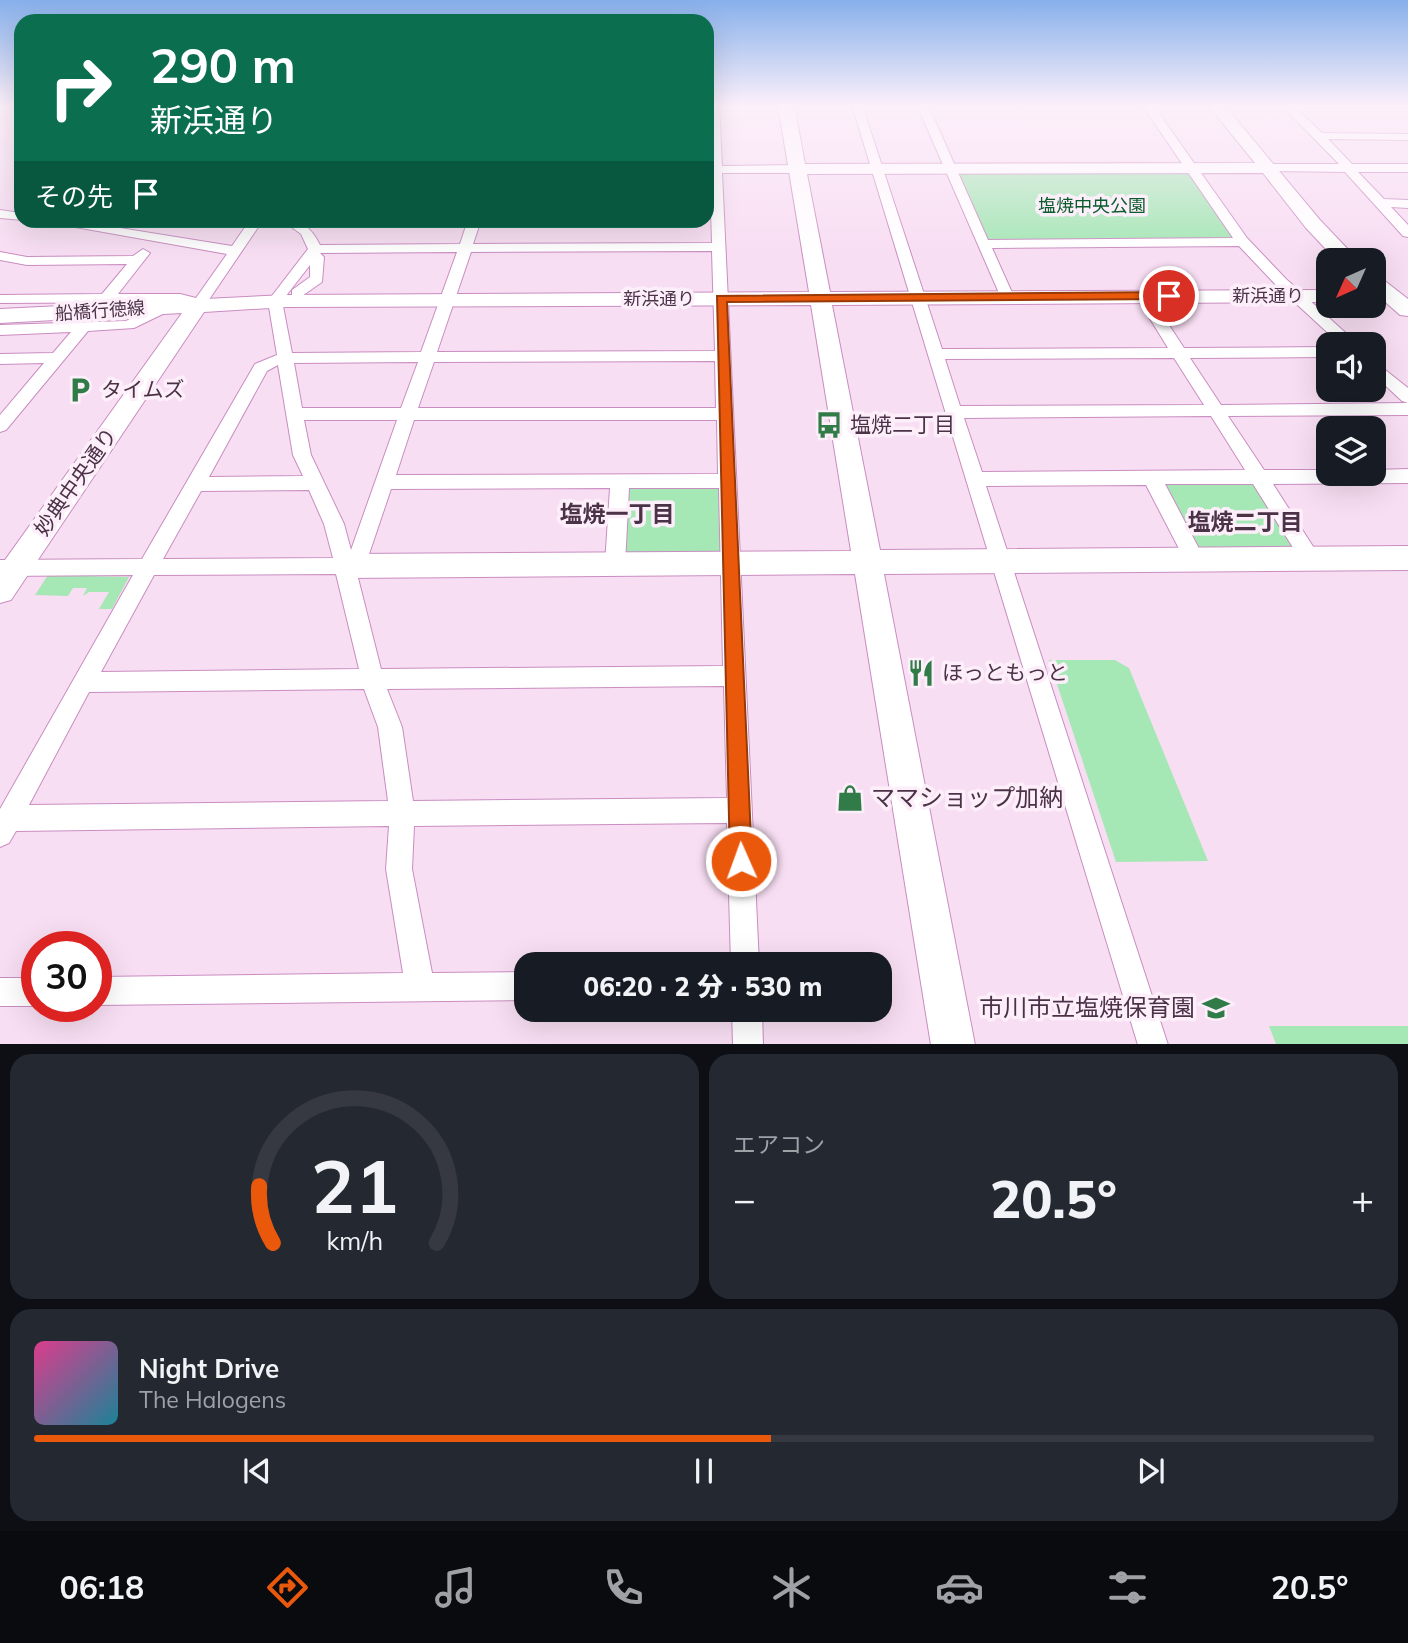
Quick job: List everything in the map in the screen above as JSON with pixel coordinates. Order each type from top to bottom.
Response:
[{"type":"street","points":[[794,154],[953,1044]]},
{"type":"street","points":[[872,154],[1153,1044]]},
{"type":"street","points":[[943,154],[1007,297]]},
{"type":"street","points":[[1183,154],[1243,242],[1337,332]]},
{"type":"street","points":[[1256,154],[1312,225],[1336,248]]},
{"type":"street","points":[[1334,154],[1378,204],[1408,233]]},
{"type":"street","points":[[714,170],[1408,168]]},
{"type":"street","points":[[1378,204],[1408,204]]},
{"type":"street","points":[[714,218],[719,247],[726,414],[745,952]]},
{"type":"street","points":[[90,228],[236,251]]},
{"type":"street","points":[[0,299],[180,298],[199,304],[252,228]]},
{"type":"street","points":[[298,293],[317,279],[317,257],[307,232],[301,228]]},
{"type":"street","points":[[350,566],[384,482],[472,228]]},
{"type":"street","points":[[106,299],[156,239]]},
{"type":"street","points":[[983,244],[1243,242]]},
{"type":"street","points":[[314,251],[719,247]]},
{"type":"street","points":[[314,251],[275,301],[302,455],[350,566],[373,680],[390,727],[401,814],[399,869],[420,988]]},
{"type":"street","points":[[0,256],[27,261],[138,260]]},
{"type":"street","points":[[1386,292],[1408,310]]},
{"type":"street","points":[[1143,296],[1311,559]]},
{"type":"street","name":"新浜通り","points":[[199,304],[275,301],[1316,296]]},
{"type":"street","name":"船橋行徳線","points":[[0,316],[199,304]]},
{"type":"street","name":"妙典中央通り","points":[[0,591],[8,568],[199,304]]},
{"type":"street","points":[[0,330],[135,324],[168,306]]},
{"type":"street","points":[[0,426],[84,326]]},
{"type":"street","points":[[936,354],[1316,352]]},
{"type":"street","points":[[723,356],[284,359],[268,363],[256,374],[82,682],[5,826],[401,814],[739,810]]},
{"type":"street","points":[[0,359],[57,358]]},
{"type":"street","points":[[1386,377],[1408,397]]},
{"type":"street","points":[[954,412],[1408,409]]},
{"type":"street","points":[[294,414],[726,414]]},
{"type":"street","points":[[975,479],[1408,476]]},
{"type":"street","points":[[1152,478],[1195,561]]},
{"type":"street","points":[[384,482],[728,481]]},
{"type":"street","points":[[615,564],[621,482]]},
{"type":"street","points":[[194,484],[314,483]]},
{"type":"street","points":[[8,568],[1408,558]]},
{"type":"street","points":[[82,682],[734,676]]},
{"type":"street","points":[[112,991],[514,986]]},
{"type":"street","points":[[0,992],[21,992]]},
{"type":"street","points":[[747,1022],[748,1044]]},
{"type":"green space","name":"塩焼中央公園","points":[[1190,173],[1234,238],[990,241],[986,239],[957,174]]},
{"type":"green space","points":[[1164,483],[1250,483],[1257,486],[1295,546],[1292,550],[1193,548]]},
{"type":"green space","points":[[714,486],[721,491],[723,551],[717,558],[623,559],[624,490],[629,487]]},
{"type":"green space","points":[[48,575],[129,577],[112,609],[99,609],[109,592],[89,592],[83,596],[87,588],[73,588],[68,596],[35,595]]},
{"type":"green space","points":[[1049,660],[1115,660],[1129,668],[1208,861],[1116,862]]},
{"type":"green space","points":[[1269,1026],[1408,1026],[1408,1044],[1276,1044]]},
{"type":"place","name":"タイムズ","points":[[80,390]]},
{"type":"place","name":"塩焼二丁目","points":[[829,425]]},
{"type":"place","name":"ほっともっと","points":[[921,673]]},
{"type":"place","name":"ママショップ加納","points":[[850,798]]},
{"type":"place","name":"市川市立塩焼保育園","points":[[1216,1008]]},
{"type":"district","name":"塩焼一丁目","points":[[617,514]]},
{"type":"district","name":"塩焼二丁目","points":[[1245,522]]},
{"type":"route","points":[[741,861],[721,299],[1169,296]]}]
